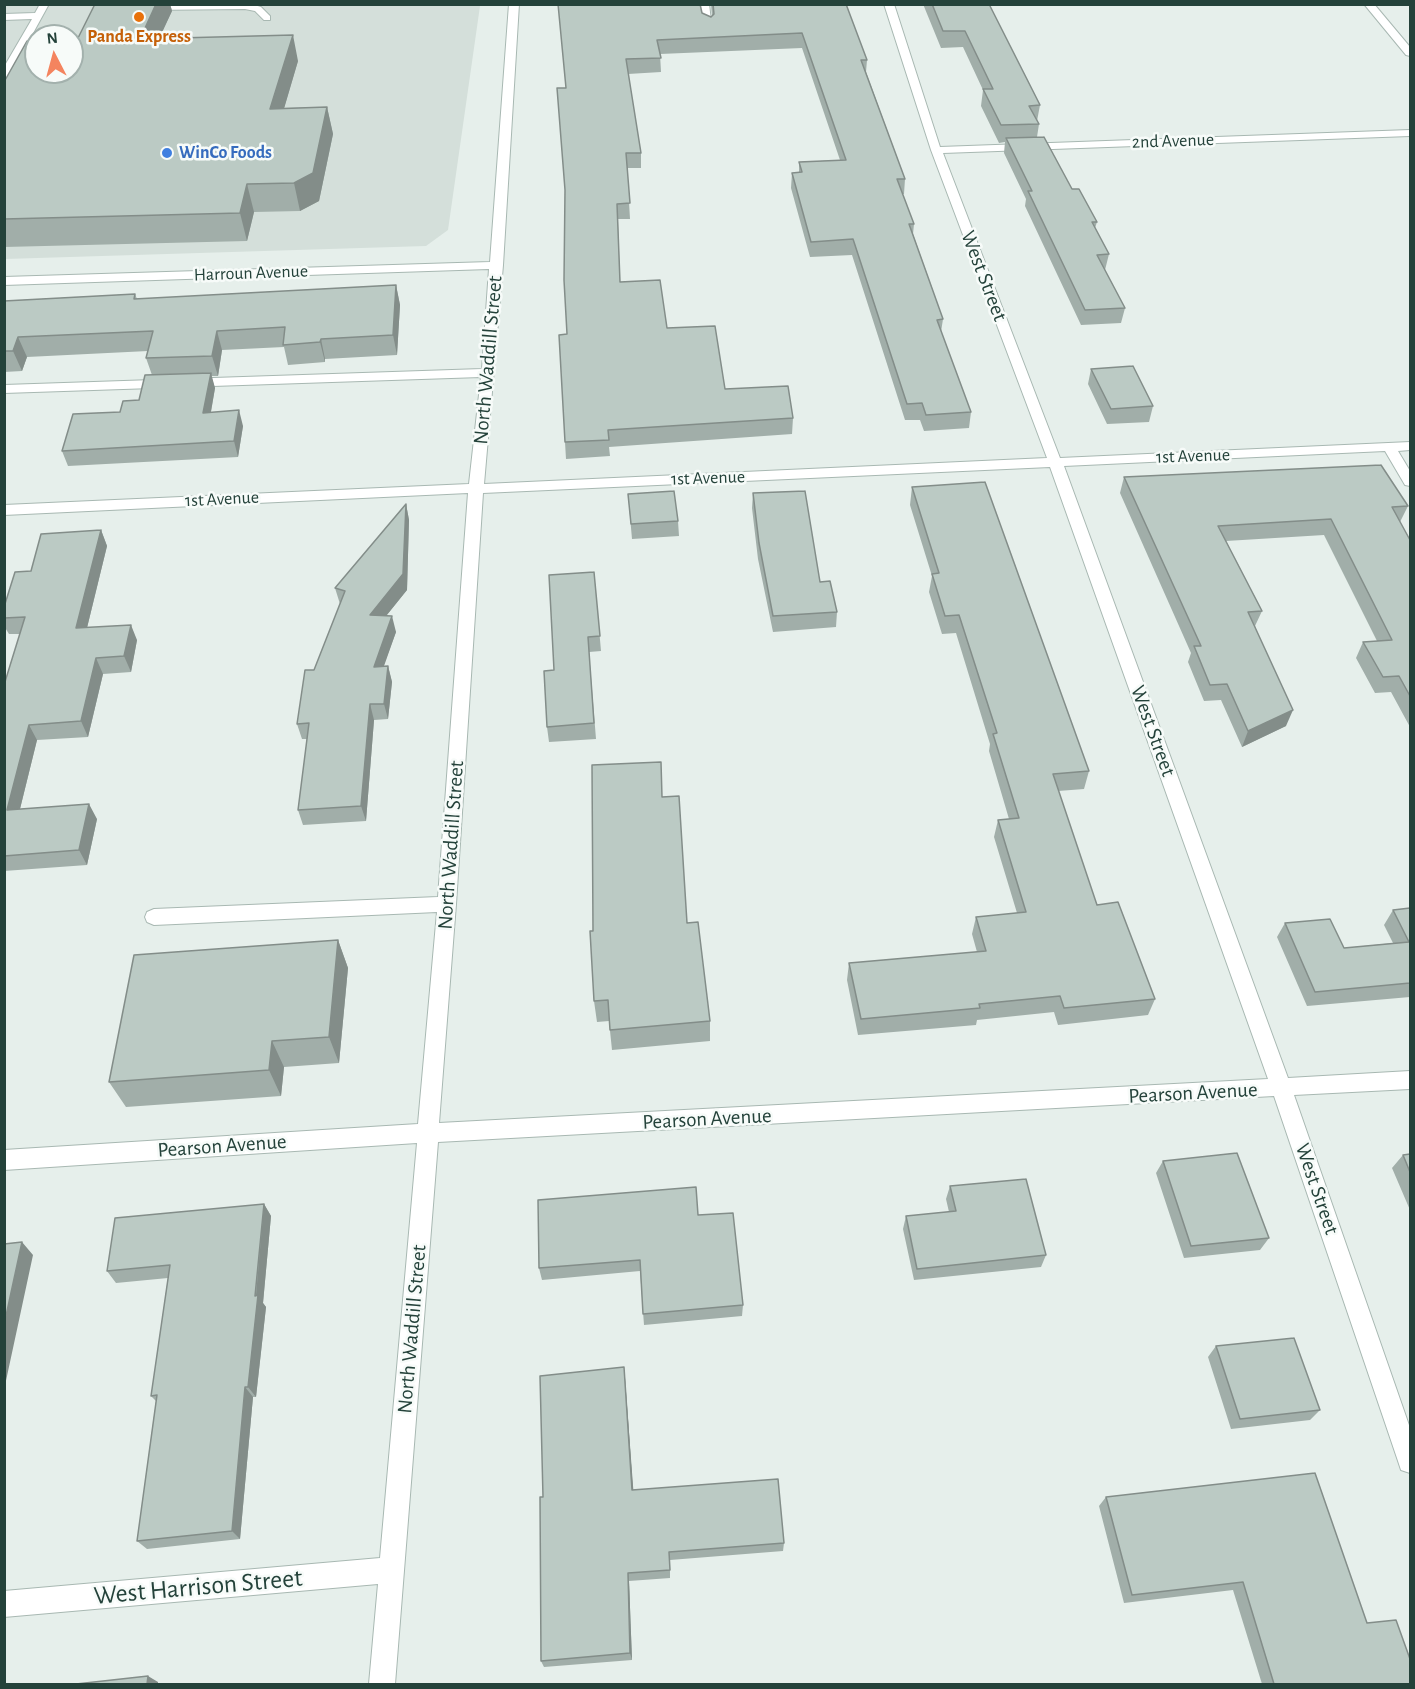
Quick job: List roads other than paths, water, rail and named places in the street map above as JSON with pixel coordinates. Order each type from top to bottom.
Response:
[{"type":"street","points":[[4,76],[45,4]]},
{"type":"street","name":"North Waddill Street","points":[[382,1684],[447,904],[477,487],[497,266],[514,4]]},
{"type":"street","points":[[704,4],[709,27]]},
{"type":"street","name":"West Street","points":[[889,4],[936,150],[1055,462],[1282,1089],[1410,1461]]},
{"type":"street","points":[[1368,4],[1410,53]]},
{"type":"street","points":[[137,7],[245,6],[258,9],[267,18]]},
{"type":"street","points":[[4,17],[38,16]]},
{"type":"street","name":"2nd Avenue","points":[[936,150],[1410,133]]},
{"type":"street","name":"Harroun Avenue","points":[[4,281],[497,266]]},
{"type":"street","points":[[4,389],[488,373]]},
{"type":"street","name":"1st Avenue","points":[[4,510],[1410,446]]},
{"type":"street","points":[[1389,447],[1410,482]]},
{"type":"street","points":[[154,917],[447,904]]},
{"type":"street","name":"Pearson Avenue","points":[[4,1160],[429,1133],[1282,1089],[1410,1080]]},
{"type":"street","name":"West Harrison Street","points":[[4,1604],[391,1570]]},
{"type":"place","name":"Panda Express","points":[[139,17]]},
{"type":"place","name":"WinCo Foods","points":[[167,153]]}]
